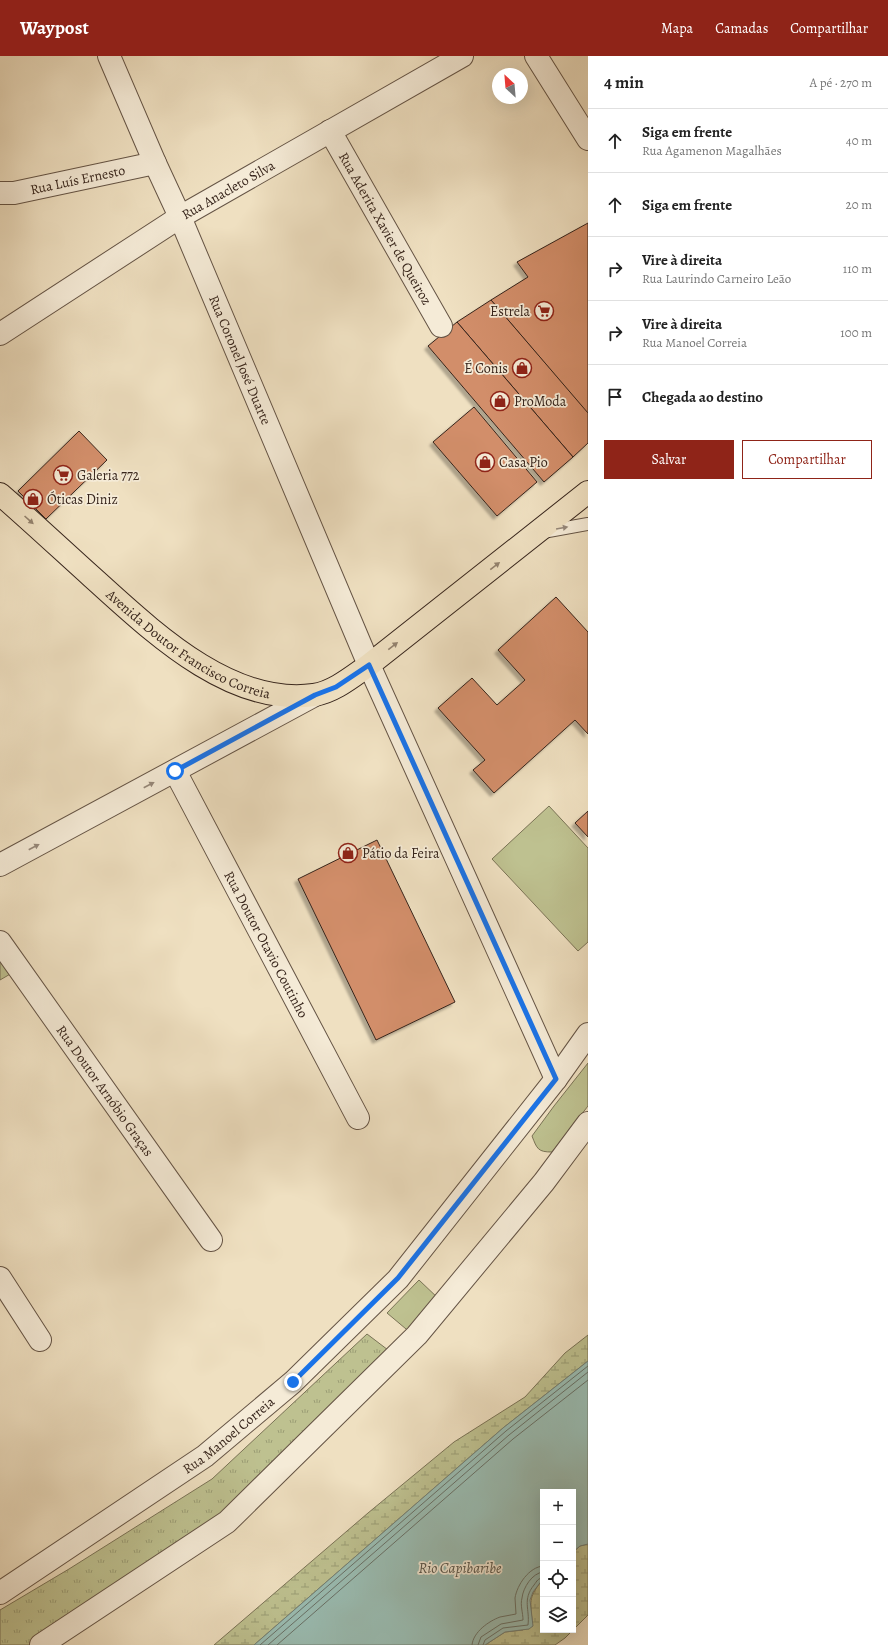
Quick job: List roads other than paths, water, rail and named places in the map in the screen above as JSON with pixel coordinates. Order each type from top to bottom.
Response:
[{"type":"main road","name":"Avenida Doutor Francisco Correia","points":[[0,494],[141,621],[200,665],[247,688],[285,696],[315,695],[336,687],[369,665],[588,492]]},
{"type":"street","name":"Rua Coronel José Duarte","points":[[109,56],[180,217],[369,665],[556,1079]]},
{"type":"street","name":"Rua Anacleto Silva","points":[[0,334],[180,217],[462,56]]},
{"type":"street","points":[[536,56],[588,139]]},
{"type":"street","name":"Rua Aderita Xavier de Queiroz","points":[[330,131],[441,326]]},
{"type":"street","name":"Rua Luís Ernesto","points":[[0,193],[14,193],[155,163]]},
{"type":"street","points":[[0,865],[315,695]]},
{"type":"street","name":"Rua Doutor Otavio Coutinho","points":[[175,771],[358,1118]]},
{"type":"street","name":"Rua Doutor Arnóbio Graças","points":[[0,942],[211,1240]]},
{"type":"street","name":"Rua Manoel Correia","points":[[0,1593],[205,1456],[293,1382],[398,1278],[556,1079],[588,1034]]},
{"type":"street","points":[[41,1645],[227,1522],[417,1335],[544,1182],[588,1123]]},
{"type":"street","points":[[0,1278],[40,1340]]},
{"type":"lane","points":[[536,533],[588,524]]},
{"type":"water","name":"Rio Capibaribe","points":[[588,1361],[588,1544],[580,1546],[576,1549],[576,1489],[540,1489],[540,1583],[533,1592],[530,1600],[533,1626],[529,1629],[505,1632],[485,1645],[254,1645],[503,1428]]},
{"type":"place","name":"Estrela","points":[[544,311]]},
{"type":"place","name":"É Conis","points":[[522,368]]},
{"type":"place","name":"ProModa","points":[[500,401]]},
{"type":"place","name":"Casa Pio","points":[[485,462]]},
{"type":"place","name":"Galeria 772","points":[[63,475]]},
{"type":"place","name":"Óticas Diniz","points":[[33,499]]},
{"type":"place","name":"Pátio da Feira","points":[[348,853]]}]
